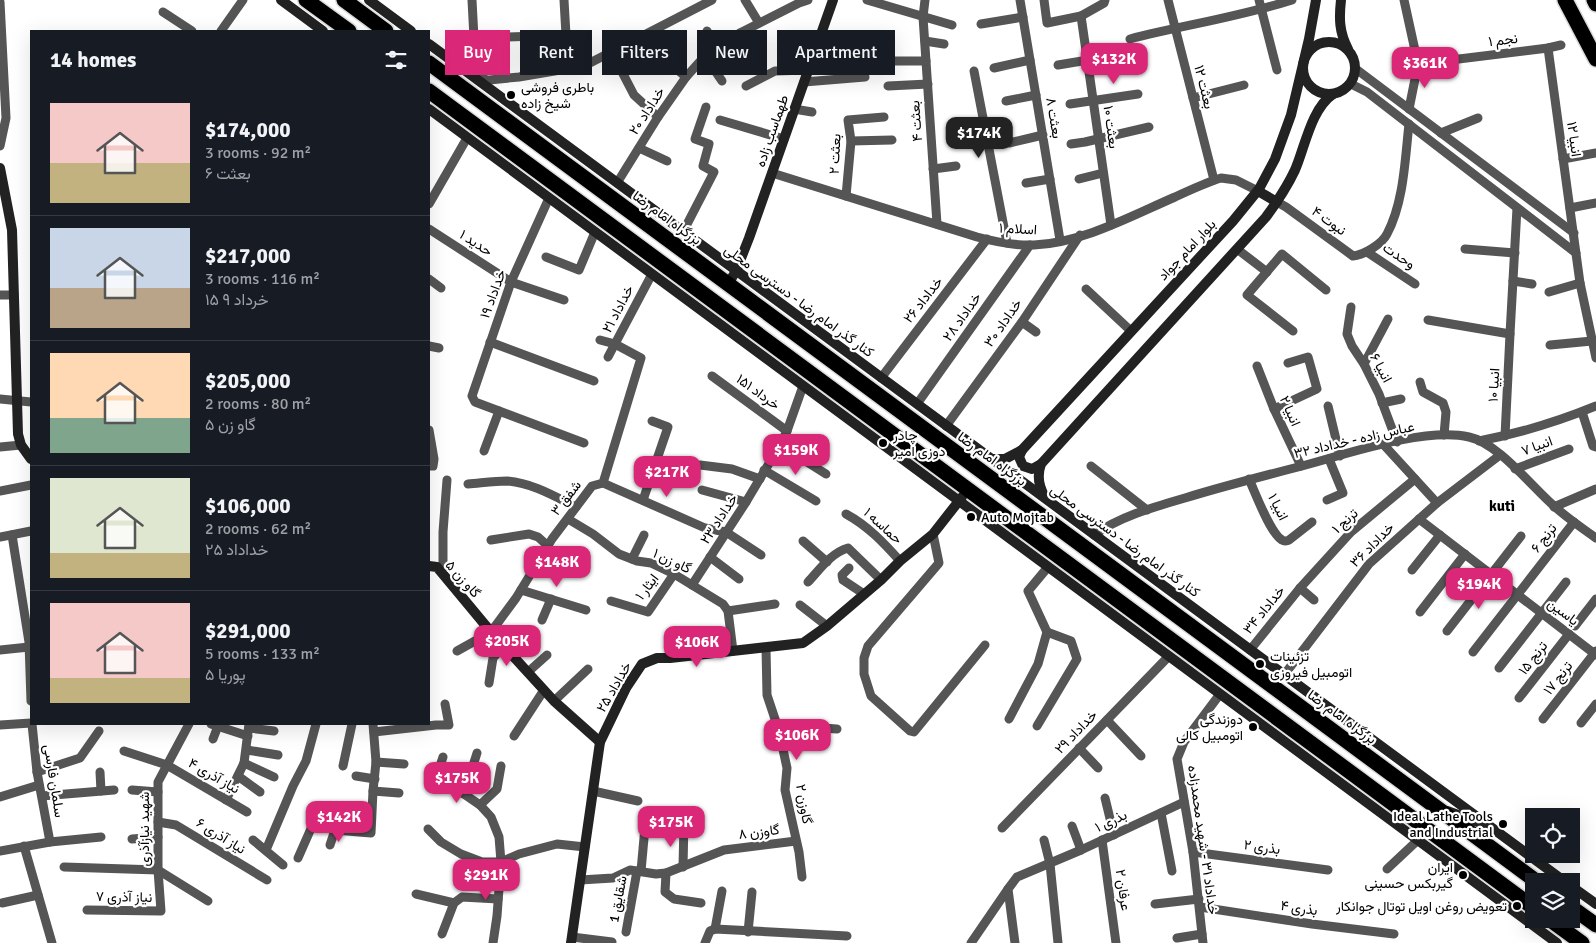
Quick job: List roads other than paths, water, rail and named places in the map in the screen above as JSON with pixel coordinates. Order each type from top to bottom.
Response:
[{"type":"highway","points":[[306,0],[347,30]]},
{"type":"highway","points":[[344,0],[385,30]]},
{"type":"highway","points":[[1564,0],[1596,60]]},
{"type":"highway","points":[[1594,0],[1596,4]]},
{"type":"highway","name":"بزرگراه امام رضا","points":[[430,63],[600,190],[732,277],[819,351],[1525,873]]},
{"type":"highway","points":[[430,91],[445,102],[500,153],[842,396],[964,495],[1136,613],[1224,688],[1336,761],[1525,901]]},
{"type":"highway","points":[[1580,913],[1596,925]]},
{"type":"highway","points":[[1561,928],[1582,943]]},
{"type":"main road","points":[[281,0],[322,30]]},
{"type":"main road","points":[[368,0],[410,30]]},
{"type":"main road","name":"طهماسب زاده","points":[[822,30],[833,0]]},
{"type":"main road","name":"بلوار امام جواد","points":[[992,459],[1005,460],[1022,450],[1233,221],[1258,191],[1275,159],[1291,115],[1316,0]]},
{"type":"main road","points":[[1341,0],[1340,28],[1343,40],[1354,57],[1356,69],[1351,84],[1341,92],[1324,94],[1312,88],[1304,76],[1303,63],[1309,51],[1320,43],[1328,41],[1337,43],[1349,50]]},
{"type":"main road","name":"کنار گذر امام رضا - دسترسی محلی","points":[[430,45],[482,81],[683,232],[732,277],[860,362],[1553,873]]},
{"type":"main road","name":"طهماسب زاده","points":[[732,277],[772,173],[806,75]]},
{"type":"main road","points":[[1022,450],[1019,460],[1025,468],[1032,470],[1041,464],[1266,217],[1294,171],[1320,105],[1333,94]]},
{"type":"main road","points":[[430,97],[445,102]]},
{"type":"main road","points":[[430,110],[467,138],[500,153],[549,198],[867,433],[964,495],[1048,567],[1169,656],[1224,688],[1358,796],[1557,943]]},
{"type":"main road","points":[[579,155],[600,190]]},
{"type":"main road","points":[[0,168],[12,230],[18,434],[21,445],[30,458]]},
{"type":"main road","points":[[1258,191],[1276,202]]},
{"type":"main road","points":[[819,351],[860,362]]},
{"type":"main road","points":[[842,396],[867,433]]},
{"type":"main road","points":[[1041,464],[1039,472],[1040,484],[1047,500]]},
{"type":"main road","name":"خداداد ۲۵","points":[[572,940],[600,742],[626,688],[642,664],[657,658],[803,643],[827,626],[933,534],[964,495]]},
{"type":"main road","name":"گاو زن ۵","points":[[430,566],[438,567],[491,632],[554,701],[600,742]]},
{"type":"main road","points":[[1164,586],[1193,628]]},
{"type":"main road","points":[[1094,601],[1136,613]]},
{"type":"main road","points":[[1336,761],[1358,796]]},
{"type":"main road","points":[[1435,806],[1489,825]]},
{"type":"main road","points":[[1580,892],[1596,904]]},
{"type":"main road","points":[[1499,900],[1525,906]]},
{"type":"street","points":[[222,30],[243,0]]},
{"type":"street","points":[[472,0],[474,30]]},
{"type":"street","points":[[564,0],[566,30]]},
{"type":"street","points":[[656,30],[712,0]]},
{"type":"street","points":[[745,0],[759,24]]},
{"type":"street","name":"خداداد ۲۰","points":[[746,30],[798,2],[808,0]]},
{"type":"street","points":[[867,0],[894,4],[952,25]]},
{"type":"street","name":"بعثت ۴","points":[[925,0],[923,16],[937,224]]},
{"type":"street","name":"بعثت ۸","points":[[1020,0],[1060,240]]},
{"type":"street","points":[[1044,0],[1047,23],[1081,16],[1104,3],[1105,0]]},
{"type":"street","name":"بعثت ۱۲","points":[[1168,0],[1214,180]]},
{"type":"street","points":[[1258,0],[1277,70]]},
{"type":"street","points":[[1130,39],[1175,27],[1261,10],[1292,0]]},
{"type":"street","points":[[1404,0],[1418,64],[1409,109]]},
{"type":"street","points":[[0,2],[6,118],[0,146]]},
{"type":"street","points":[[163,12],[190,30]]},
{"type":"street","name":"بعثت ۱۰","points":[[1081,16],[1111,225]]},
{"type":"street","points":[[981,24],[1023,17]]},
{"type":"street","points":[[925,41],[944,44]]},
{"type":"street","name":"نجم ۱","points":[[1418,64],[1561,45]]},
{"type":"street","name":"انبیا ۱۲","points":[[1548,48],[1576,253]]},
{"type":"street","points":[[1058,65],[1124,54]]},
{"type":"street","points":[[994,68],[1030,60]]},
{"type":"street","points":[[895,61],[926,61]]},
{"type":"street","name":"خداداد ۲۰","points":[[618,184],[658,117],[686,77],[697,65]]},
{"type":"street","points":[[1356,69],[1574,234]]},
{"type":"street","points":[[746,86],[777,71]]},
{"type":"street","points":[[974,71],[1007,243]]},
{"type":"street","points":[[481,75],[482,81],[529,75]]},
{"type":"street","points":[[624,75],[634,94],[658,117]]},
{"type":"street","points":[[718,75],[722,81]]},
{"type":"street","points":[[804,82],[865,77]]},
{"type":"street","points":[[888,86],[928,84]]},
{"type":"street","points":[[1351,84],[1367,92],[1576,253],[1580,283],[1596,358]]},
{"type":"street","points":[[1193,98],[1244,85]]},
{"type":"street","points":[[1070,104],[1138,94]]},
{"type":"street","points":[[1006,101],[1036,95]]},
{"type":"street","points":[[683,232],[714,172],[703,166],[709,144],[695,139],[706,108]]},
{"type":"street","points":[[794,109],[812,112]]},
{"type":"street","name":"بعثت ۲","points":[[846,196],[851,141],[848,120],[884,117]]},
{"type":"street","points":[[1441,133],[1478,118]]},
{"type":"street","points":[[720,120],[784,139]]},
{"type":"street","points":[[1368,252],[1387,236],[1396,210],[1404,174],[1409,124]]},
{"type":"street","points":[[1071,144],[1149,127]]},
{"type":"street","points":[[1009,143],[1042,135]]},
{"type":"street","points":[[430,202],[467,138]]},
{"type":"street","points":[[851,141],[892,140]]},
{"type":"street","points":[[639,148],[667,161]]},
{"type":"street","points":[[1563,159],[1596,153]]},
{"type":"street","points":[[933,169],[956,166]]},
{"type":"street","name":"اسلام ۱","points":[[772,173],[987,240],[1030,245],[1080,236],[1111,225],[1221,178],[1232,178],[1258,191]]},
{"type":"street","points":[[1079,179],[1103,174]]},
{"type":"street","points":[[1026,183],[1050,179]]},
{"type":"street","name":"خداداد ۱۹","points":[[499,410],[475,402],[472,396],[511,282],[549,198]]},
{"type":"street","name":"نبوت ۴","points":[[1276,202],[1286,207],[1353,256],[1368,252]]},
{"type":"street","points":[[1570,208],[1596,204]]},
{"type":"street","name":"انبیا ۱۰","points":[[1505,436],[1517,208]]},
{"type":"street","name":"حدید ۱","points":[[430,230],[511,282],[564,300]]},
{"type":"street","points":[[546,257],[579,270],[595,232]]},
{"type":"street","name":"خداداد ۳۰","points":[[946,426],[1022,322],[1080,236]]},
{"type":"street","name":"خداداد ۲۶","points":[[881,378],[987,240]]},
{"type":"street","name":"خداداد ۲۸","points":[[917,404],[1030,245]]},
{"type":"street","points":[[1464,248],[1515,252]]},
{"type":"street","points":[[1238,249],[1266,272]]},
{"type":"street","name":"وحدت","points":[[1368,252],[1415,284]]},
{"type":"street","points":[[1293,331],[1247,295],[1282,254],[1326,290]]},
{"type":"street","name":"خداداد ۲۱","points":[[608,357],[652,274]]},
{"type":"street","points":[[430,280],[441,288]]},
{"type":"street","points":[[1513,281],[1532,284]]},
{"type":"street","points":[[1548,292],[1580,283]]},
{"type":"street","points":[[1086,289],[1131,331]]},
{"type":"street","points":[[0,294],[14,294]]},
{"type":"street","name":"انبیا ۶","points":[[1351,307],[1347,334],[1352,346],[1364,364],[1397,442]]},
{"type":"street","points":[[1364,364],[1388,319]]},
{"type":"street","points":[[1428,320],[1510,334]]},
{"type":"street","points":[[1022,322],[1036,332]]},
{"type":"street","name":"شفق ۳","points":[[491,632],[576,507],[592,486],[603,482],[642,358],[615,344],[600,340]]},
{"type":"street","points":[[1550,345],[1592,341]]},
{"type":"street","points":[[490,342],[594,381]]},
{"type":"street","points":[[430,346],[439,348]]},
{"type":"street","points":[[1274,409],[1317,389],[1308,357],[1288,363]]},
{"type":"street","name":"انبیا ۲","points":[[1257,366],[1300,466]]},
{"type":"street","name":"۱۵خرداد ۱","points":[[712,376],[787,431]]},
{"type":"street","points":[[1420,382],[1423,392],[1443,403],[1446,412],[1444,435]]},
{"type":"street","name":"خداداد ۲۳","points":[[692,585],[746,502],[780,445],[787,431],[802,386]]},
{"type":"street","points":[[0,399],[30,402]]},
{"type":"street","points":[[1382,403],[1401,399]]},
{"type":"street","points":[[1328,406],[1340,456]]},
{"type":"street","points":[[1479,441],[1554,423],[1596,406]]},
{"type":"street","points":[[484,451],[499,410],[584,443]]},
{"type":"street","points":[[1582,412],[1593,446],[1596,447]]},
{"type":"street","points":[[643,500],[668,426],[652,421]]},
{"type":"street","name":"عباس زاده - خداداد ۳۲","points":[[1094,534],[1146,510],[1249,479],[1383,444],[1444,435],[1470,437],[1494,449],[1554,507],[1596,538]]},
{"type":"street","points":[[430,436],[434,459],[433,466],[430,466]]},
{"type":"street","points":[[1383,444],[1437,503]]},
{"type":"street","points":[[0,447],[21,445]]},
{"type":"street","points":[[780,445],[826,474]]},
{"type":"street","name":"انبیا ۷","points":[[1515,468],[1569,449]]},
{"type":"street","name":"خداداد ۳۶","points":[[1284,675],[1369,564],[1437,503],[1500,455]]},
{"type":"street","points":[[1327,500],[1343,492],[1329,459]]},
{"type":"street","points":[[700,465],[762,475],[816,502]]},
{"type":"street","points":[[1091,466],[1146,510]]},
{"type":"street","points":[[651,474],[667,481]]},
{"type":"street","name":"انبیا ۱","points":[[1249,479],[1270,526],[1280,540],[1289,540],[1312,522]]},
{"type":"street","name":"ترنج ۱","points":[[1300,588],[1351,532],[1415,479]]},
{"type":"street","points":[[443,573],[443,532],[447,480]]},
{"type":"street","points":[[468,484],[506,481],[523,483],[576,507]]},
{"type":"street","points":[[603,482],[705,528],[726,532],[761,555]]},
{"type":"street","points":[[0,490],[30,484]]},
{"type":"street","points":[[1554,507],[1596,489]]},
{"type":"street","points":[[702,490],[746,502]]},
{"type":"street","name":"حماسه ۱","points":[[846,514],[858,520],[881,539],[900,561]]},
{"type":"street","name":"یاسین","points":[[1419,518],[1595,653]]},
{"type":"street","name":"گاو زن ۱","points":[[568,519],[593,534],[620,554],[637,562],[651,563],[674,574],[723,604],[728,611]]},
{"type":"street","name":"ترنج ۶","points":[[1473,652],[1574,522]]},
{"type":"street","points":[[0,537],[30,531]]},
{"type":"street","points":[[491,540],[529,534],[538,537],[548,546]]},
{"type":"street","points":[[933,534],[939,563],[868,646],[864,658],[864,674],[871,696],[910,732],[914,732],[985,645]]},
{"type":"street","points":[[0,650],[30,644],[12,535]]},
{"type":"street","points":[[632,559],[644,535]]},
{"type":"street","points":[[1412,570],[1440,535]]},
{"type":"street","points":[[1448,631],[1521,536]]},
{"type":"street","points":[[803,541],[827,562]]},
{"type":"street","points":[[808,582],[827,562],[840,551],[848,548],[881,580]]},
{"type":"street","points":[[1420,612],[1465,554]]},
{"type":"street","points":[[710,557],[739,579]]},
{"type":"street","points":[[1009,719],[1038,664],[1047,632],[1028,591],[1048,567]]},
{"type":"street","points":[[848,568],[842,575],[843,580],[864,594]]},
{"type":"street","name":"ایثار ۱","points":[[611,601],[648,612],[674,574]]},
{"type":"street","points":[[1499,668],[1566,582]]},
{"type":"street","points":[[21,586],[30,585]]},
{"type":"street","points":[[1300,588],[1314,600]]},
{"type":"street","name":"خداداد ۳۴","points":[[1250,650],[1300,588]]},
{"type":"street","points":[[521,590],[586,610]]},
{"type":"street","points":[[542,620],[551,599]]},
{"type":"street","points":[[1575,626],[1596,599]]},
{"type":"street","points":[[733,651],[728,611],[775,604]]},
{"type":"street","points":[[800,605],[827,626]]},
{"type":"street","points":[[457,651],[491,632]]},
{"type":"street","points":[[1037,726],[1077,659],[1071,641],[1047,632]]},
{"type":"street","name":"ترنج ۱۵","points":[[1519,698],[1569,634]]},
{"type":"street","points":[[489,683],[493,658],[504,645]]},
{"type":"street","name":"گاوزن ۲","points":[[766,648],[767,695],[777,725],[786,768],[786,790],[802,877]]},
{"type":"street","name":"ترنج ۱۷","points":[[1543,719],[1595,653]]},
{"type":"street","points":[[528,672],[548,655]]},
{"type":"street","name":"خداداد ۲۹","points":[[1002,828],[1169,656]]},
{"type":"street","points":[[554,701],[588,670]]},
{"type":"street","name":"خداداد ۳۱ - شهید محمدزاده","points":[[1203,939],[1193,852],[1177,759],[1184,742],[1224,688]]},
{"type":"street","points":[[514,736],[544,690]]},
{"type":"street","points":[[298,858],[312,824],[335,830],[371,833],[372,791],[376,762],[374,728],[449,725],[444,704]]},
{"type":"street","points":[[1581,723],[1596,704]]},
{"type":"street","points":[[1107,720],[1142,756]]},
{"type":"street","points":[[0,725],[30,724]]},
{"type":"street","name":"سلمان فارسی","points":[[32,725],[37,772],[50,842]]},
{"type":"street","name":"شهید نیازآذری","points":[[161,911],[158,870],[158,782],[188,725]]},
{"type":"street","points":[[213,738],[215,725],[274,732]]},
{"type":"street","points":[[266,850],[293,786],[306,761],[316,725]]},
{"type":"street","points":[[343,766],[352,725]]},
{"type":"street","points":[[777,725],[837,728]]},
{"type":"street","points":[[226,800],[244,763],[249,729]]},
{"type":"street","points":[[37,772],[80,758],[99,731]]},
{"type":"street","points":[[1079,748],[1098,768]]},
{"type":"street","points":[[247,750],[278,755]]},
{"type":"street","name":"نیاز آذری ۴","points":[[124,751],[167,764],[247,812]]},
{"type":"street","points":[[464,794],[477,753]]},
{"type":"street","points":[[443,757],[436,780],[464,794],[480,805],[491,817],[499,836],[501,862],[493,943]]},
{"type":"street","points":[[376,762],[404,764]]},
{"type":"street","points":[[244,763],[274,777]]},
{"type":"street","points":[[480,805],[497,789],[501,766]]},
{"type":"street","points":[[100,772],[101,791]]},
{"type":"street","points":[[238,776],[260,792]]},
{"type":"street","points":[[356,776],[375,779]]},
{"type":"street","points":[[0,797],[39,785]]},
{"type":"street","points":[[42,796],[114,790]]},
{"type":"street","points":[[132,790],[158,792]]},
{"type":"street","points":[[372,791],[399,793]]},
{"type":"street","points":[[593,791],[638,801]]},
{"type":"street","points":[[1105,798],[1114,835]]},
{"type":"street","name":"بذری ۱","points":[[971,943],[1017,876],[1050,864],[1184,802]]},
{"type":"street","points":[[1161,813],[1172,871]]},
{"type":"street","name":"شقایق 1","points":[[626,932],[640,871],[646,816]]},
{"type":"street","points":[[672,820],[684,822],[683,867]]},
{"type":"street","name":"نیاز آذری ۶","points":[[158,822],[176,825],[267,880]]},
{"type":"street","points":[[1072,826],[1081,850]]},
{"type":"street","points":[[428,829],[441,842],[461,854],[482,862],[501,862],[519,854],[557,844],[585,847]]},
{"type":"street","points":[[330,845],[335,830]]},
{"type":"street","points":[[0,851],[50,842],[101,837]]},
{"type":"street","points":[[132,839],[158,837]]},
{"type":"street","points":[[253,840],[283,865]]},
{"type":"street","points":[[1044,840],[1050,864],[1058,943]]},
{"type":"street","name":"عرفان ۲","points":[[1102,840],[1116,943]]},
{"type":"street","points":[[1386,869],[1418,840]]},
{"type":"street","name":"گاوزن ۸","points":[[580,880],[613,878],[630,870],[656,874],[666,873],[724,850],[796,841]]},
{"type":"street","points":[[24,846],[52,943]]},
{"type":"street","name":"بذری ۲","points":[[1193,852],[1328,870]]},
{"type":"street","points":[[64,866],[158,870],[208,901]]},
{"type":"street","points":[[666,873],[665,892],[674,898],[702,903]]},
{"type":"street","points":[[1008,889],[1016,943]]},
{"type":"street","points":[[715,929],[722,891]]},
{"type":"street","points":[[748,932],[752,892]]},
{"type":"street","points":[[416,894],[454,903]]},
{"type":"street","points":[[2,903],[38,895]]},
{"type":"street","points":[[442,934],[454,903],[462,897],[498,899]]},
{"type":"street","name":"بذری ۴","points":[[1155,904],[1199,903],[1312,924],[1394,934]]},
{"type":"street","name":"نیاز آذری ۷","points":[[86,910],[161,911]]},
{"type":"street","points":[[705,943],[710,931],[715,929],[847,936]]},
{"type":"street","points":[[1177,938],[1203,939]]},
{"type":"street","points":[[572,940],[612,942]]},
{"type":"place","name":"باطری فروشی شیخ زاده","points":[[511,95]]},
{"type":"place","name":"چادر دوزی امیر","points":[[883,443]]},
{"type":"place","name":"Auto Mojtab","points":[[971,517]]},
{"type":"place","name":"تزئینات اتومبیل فیروزی","points":[[1260,664]]},
{"type":"place","name":"دوزندگی اتومبیل کالی","points":[[1253,727]]},
{"type":"place","name":"Ideal Lathe Tools and Industrial","points":[[1503,824]]},
{"type":"place","name":"ایران گیربکس حسینی","points":[[1463,875]]},
{"type":"place","name":"تعویض روغن اویل توتال جوانکار","points":[[1517,906]]},
{"type":"district","name":"kuti","points":[[1502,506]]}]
